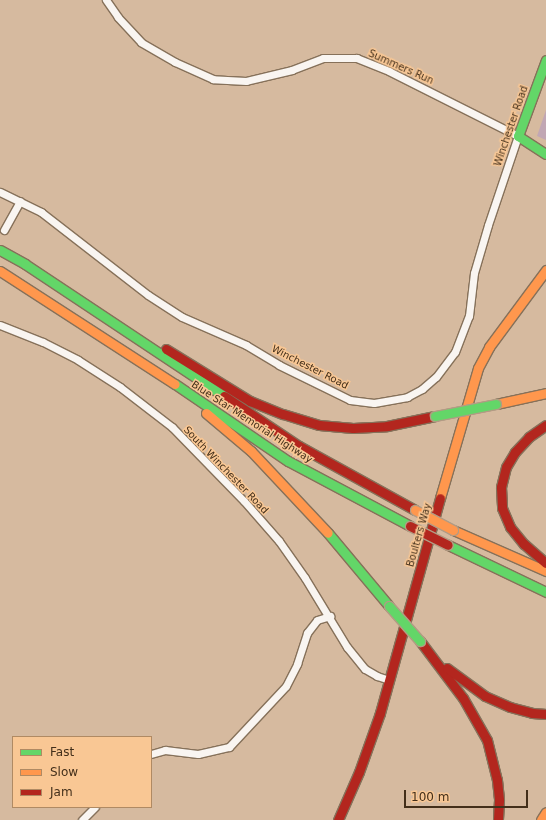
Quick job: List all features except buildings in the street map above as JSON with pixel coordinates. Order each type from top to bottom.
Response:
[{"type":"main road","name":"Winchester Road","points":[[518,136],[546,60]]},
{"type":"main road","points":[[518,136],[546,154]]},
{"type":"main road","name":"Blue Star Memorial Highway","points":[[0,250],[25,264],[299,446],[453,530],[546,571]]},
{"type":"main road","points":[[25,264],[250,400],[283,414],[319,425],[353,428],[387,426],[546,393]]},
{"type":"main road","name":"Boulters Way","points":[[338,820],[359,772],[389,680],[478,368],[489,347],[546,270]]},
{"type":"main road","name":"Blue Star Memorial Highway","points":[[0,271],[158,372],[288,461],[410,526],[546,592]]},
{"type":"main road","points":[[158,372],[251,451],[315,518],[389,606],[420,641],[445,666],[485,696],[510,707],[532,713],[546,714]]},
{"type":"main road","points":[[546,425],[529,437],[515,452],[506,467],[501,487],[502,508],[510,527],[524,544],[546,563]]},
{"type":"main road","points":[[420,641],[463,698],[476,718],[487,740],[497,780],[499,800],[498,820]]},
{"type":"main road","points":[[541,820],[546,812]]},
{"type":"street","name":"Summers Run","points":[[106,0],[118,17],[141,42],[175,62],[213,79],[246,81],[292,70],[323,58],[357,58],[389,71],[518,136]]},
{"type":"street","name":"Winchester Road","points":[[0,192],[41,212],[148,295],[182,317],[246,345],[279,365],[350,400],[374,403],[407,397],[422,389],[436,377],[455,352],[469,316],[474,273],[488,225],[518,136]]},
{"type":"street","points":[[4,230],[20,201]]},
{"type":"street","name":"South Winchester Road","points":[[0,325],[43,342],[78,360],[120,387],[172,427],[244,501],[279,541],[306,578],[330,616],[347,647],[365,669],[376,676],[389,680]]},
{"type":"street","points":[[152,754],[165,750],[198,754],[229,747],[286,686],[297,664],[307,633],[317,620],[330,616]]},
{"type":"street","points":[[82,820],[94,808]]},
{"type":"shaded area","points":[[546,110],[546,140],[537,136]]},
{"type":"traffic: fast","points":[[546,60],[518,136],[546,154]]},
{"type":"traffic: fast","points":[[0,250],[25,264],[224,396]]},
{"type":"traffic: fast","points":[[175,384],[288,461],[410,526]]},
{"type":"traffic: fast","points":[[435,416],[496,404]]},
{"type":"traffic: fast","points":[[328,533],[389,606]]},
{"type":"traffic: fast","points":[[448,545],[546,592]]},
{"type":"traffic: fast","points":[[389,606],[420,641]]},
{"type":"traffic: slow","points":[[440,498],[478,368],[489,347],[546,270]]},
{"type":"traffic: slow","points":[[0,271],[175,384]]},
{"type":"traffic: slow","points":[[496,404],[546,393]]},
{"type":"traffic: slow","points":[[206,413],[251,451],[328,533]]},
{"type":"traffic: slow","points":[[415,510],[453,530]]},
{"type":"traffic: slow","points":[[453,530],[546,571]]},
{"type":"traffic: slow","points":[[541,820],[546,812]]},
{"type":"traffic: jam","points":[[166,349],[250,401],[283,414],[319,425],[353,428],[387,426],[435,416]]},
{"type":"traffic: jam","points":[[224,396],[299,446],[415,510]]},
{"type":"traffic: jam","points":[[546,425],[529,437],[515,452],[506,467],[501,487],[502,508],[510,527],[524,544],[546,563]]},
{"type":"traffic: jam","points":[[338,820],[359,772],[380,713],[440,498]]},
{"type":"traffic: jam","points":[[410,526],[448,545]]},
{"type":"traffic: jam","points":[[420,641],[463,698],[487,740],[497,780],[499,800],[498,820]]},
{"type":"traffic: jam","points":[[447,668],[485,696],[510,707],[532,713],[546,714]]}]
